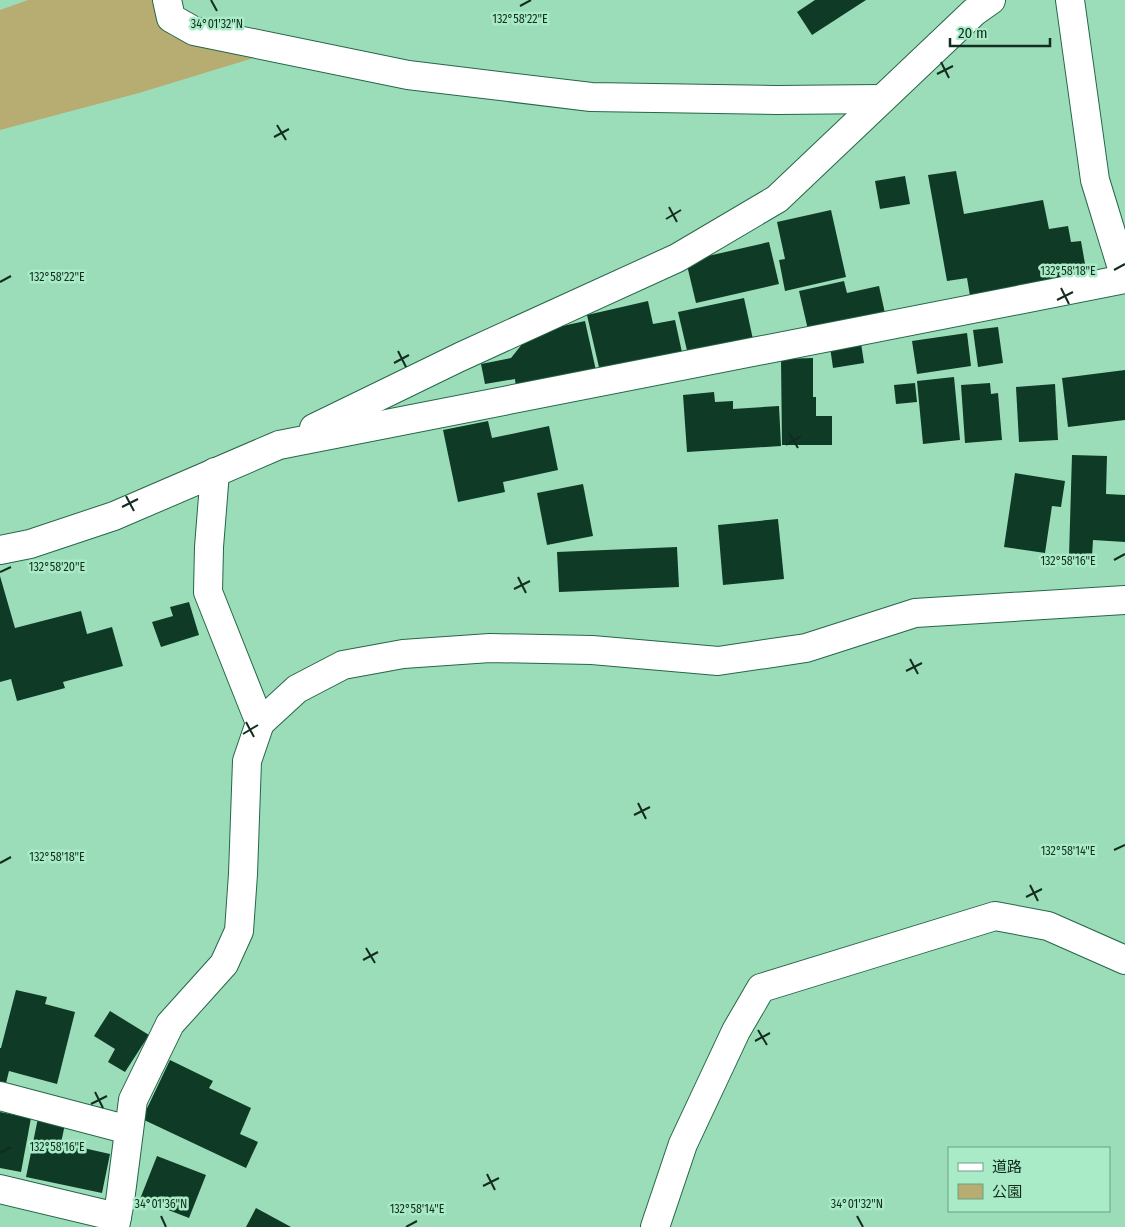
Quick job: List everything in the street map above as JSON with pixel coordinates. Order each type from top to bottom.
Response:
[{"type":"street","points":[[167,0],[171,18],[194,31],[408,75],[591,97],[777,100],[882,99]]},
{"type":"street","points":[[0,550],[30,544],[114,516],[279,445],[460,357],[677,258],[777,199],[974,12],[991,0]]},
{"type":"street","points":[[279,445],[1125,278],[1095,180],[1070,0]]},
{"type":"street","points":[[215,472],[209,547],[208,592],[260,723]]},
{"type":"street","points":[[0,1189],[116,1222],[133,1100],[170,1024],[224,964],[239,931],[247,761],[260,723],[297,689],[342,665],[403,654],[490,648],[583,650],[718,661],[806,648],[914,613],[1125,600]]},
{"type":"street","points":[[656,1227],[683,1144],[736,1031],[761,988],[995,916],[1048,926],[1123,961],[1125,960]]},
{"type":"street","points":[[0,1096],[129,1130]]},
{"type":"green space","points":[[28,0],[157,0],[161,18],[171,36],[260,56],[139,93],[0,130],[0,10]]},
{"type":"building","points":[[815,0],[866,0],[812,35],[797,12]]},
{"type":"building","points":[[956,171],[964,214],[1043,200],[1049,229],[1068,226],[1071,242],[1081,241],[1088,281],[971,302],[967,278],[947,281],[928,175]]},
{"type":"building","points":[[905,176],[910,204],[880,209],[875,181]]},
{"type":"building","points":[[831,210],[846,277],[785,291],[779,260],[785,259],[777,222]]},
{"type":"building","points":[[769,242],[779,284],[696,303],[686,261]]},
{"type":"building","points":[[844,281],[847,293],[879,286],[886,318],[809,334],[799,291]]},
{"type":"building","points":[[744,298],[754,344],[689,359],[678,312]]},
{"type":"building","points":[[648,301],[653,324],[675,320],[683,357],[601,376],[587,315]]},
{"type":"building","points":[[585,321],[597,375],[516,388],[515,379],[485,384],[481,364],[511,358],[531,333]]},
{"type":"building","points":[[998,327],[1003,363],[978,367],[973,330]]},
{"type":"building","points":[[967,333],[971,366],[917,374],[912,341]]},
{"type":"building","points":[[861,343],[864,363],[833,368],[830,347]]},
{"type":"building","points":[[813,358],[813,397],[816,397],[816,416],[832,416],[832,445],[782,445],[781,359]]},
{"type":"building","points":[[1125,370],[1125,420],[1068,427],[1062,378]]},
{"type":"building","points":[[954,377],[960,440],[923,444],[917,381]]},
{"type":"building","points":[[915,383],[917,402],[896,404],[894,385]]},
{"type":"building","points":[[990,383],[991,394],[998,393],[1002,440],[965,443],[961,385]]},
{"type":"building","points":[[1055,384],[1058,440],[1019,442],[1016,387]]},
{"type":"building","points":[[714,392],[715,402],[733,401],[733,409],[779,406],[781,446],[687,452],[683,395]]},
{"type":"building","points":[[488,421],[492,438],[549,426],[558,470],[503,482],[505,492],[458,502],[443,430]]},
{"type":"building","points":[[1072,455],[1107,456],[1106,494],[1125,495],[1125,542],[1093,540],[1092,557],[1069,556]]},
{"type":"building","points":[[1015,473],[1065,481],[1061,507],[1052,506],[1045,553],[1004,547]]},
{"type":"building","points":[[583,484],[593,536],[547,545],[537,493]]},
{"type":"building","points":[[778,519],[784,579],[723,585],[718,525]]},
{"type":"building","points":[[677,547],[679,587],[559,592],[557,552]]},
{"type":"building","points":[[0,576],[15,628],[81,611],[87,634],[112,627],[123,666],[63,682],[65,688],[17,701],[11,679],[0,682]]},
{"type":"building","points":[[189,602],[199,635],[161,647],[152,622],[173,616],[170,607]]},
{"type":"building","points":[[16,990],[47,997],[45,1004],[75,1012],[57,1084],[9,1071],[6,1083],[0,1082],[0,1048]]},
{"type":"building","points":[[110,1011],[149,1035],[125,1072],[108,1062],[115,1049],[94,1036]]},
{"type":"building","points":[[170,1060],[213,1081],[209,1088],[251,1108],[240,1134],[258,1142],[246,1168],[142,1119]]},
{"type":"building","points":[[0,1112],[31,1118],[21,1172],[0,1168]]},
{"type":"building","points":[[38,1118],[65,1124],[61,1143],[110,1154],[102,1193],[26,1177]]},
{"type":"building","points":[[157,1156],[206,1175],[189,1218],[140,1199]]},
{"type":"building","points":[[256,1208],[291,1227],[246,1227]]}]
